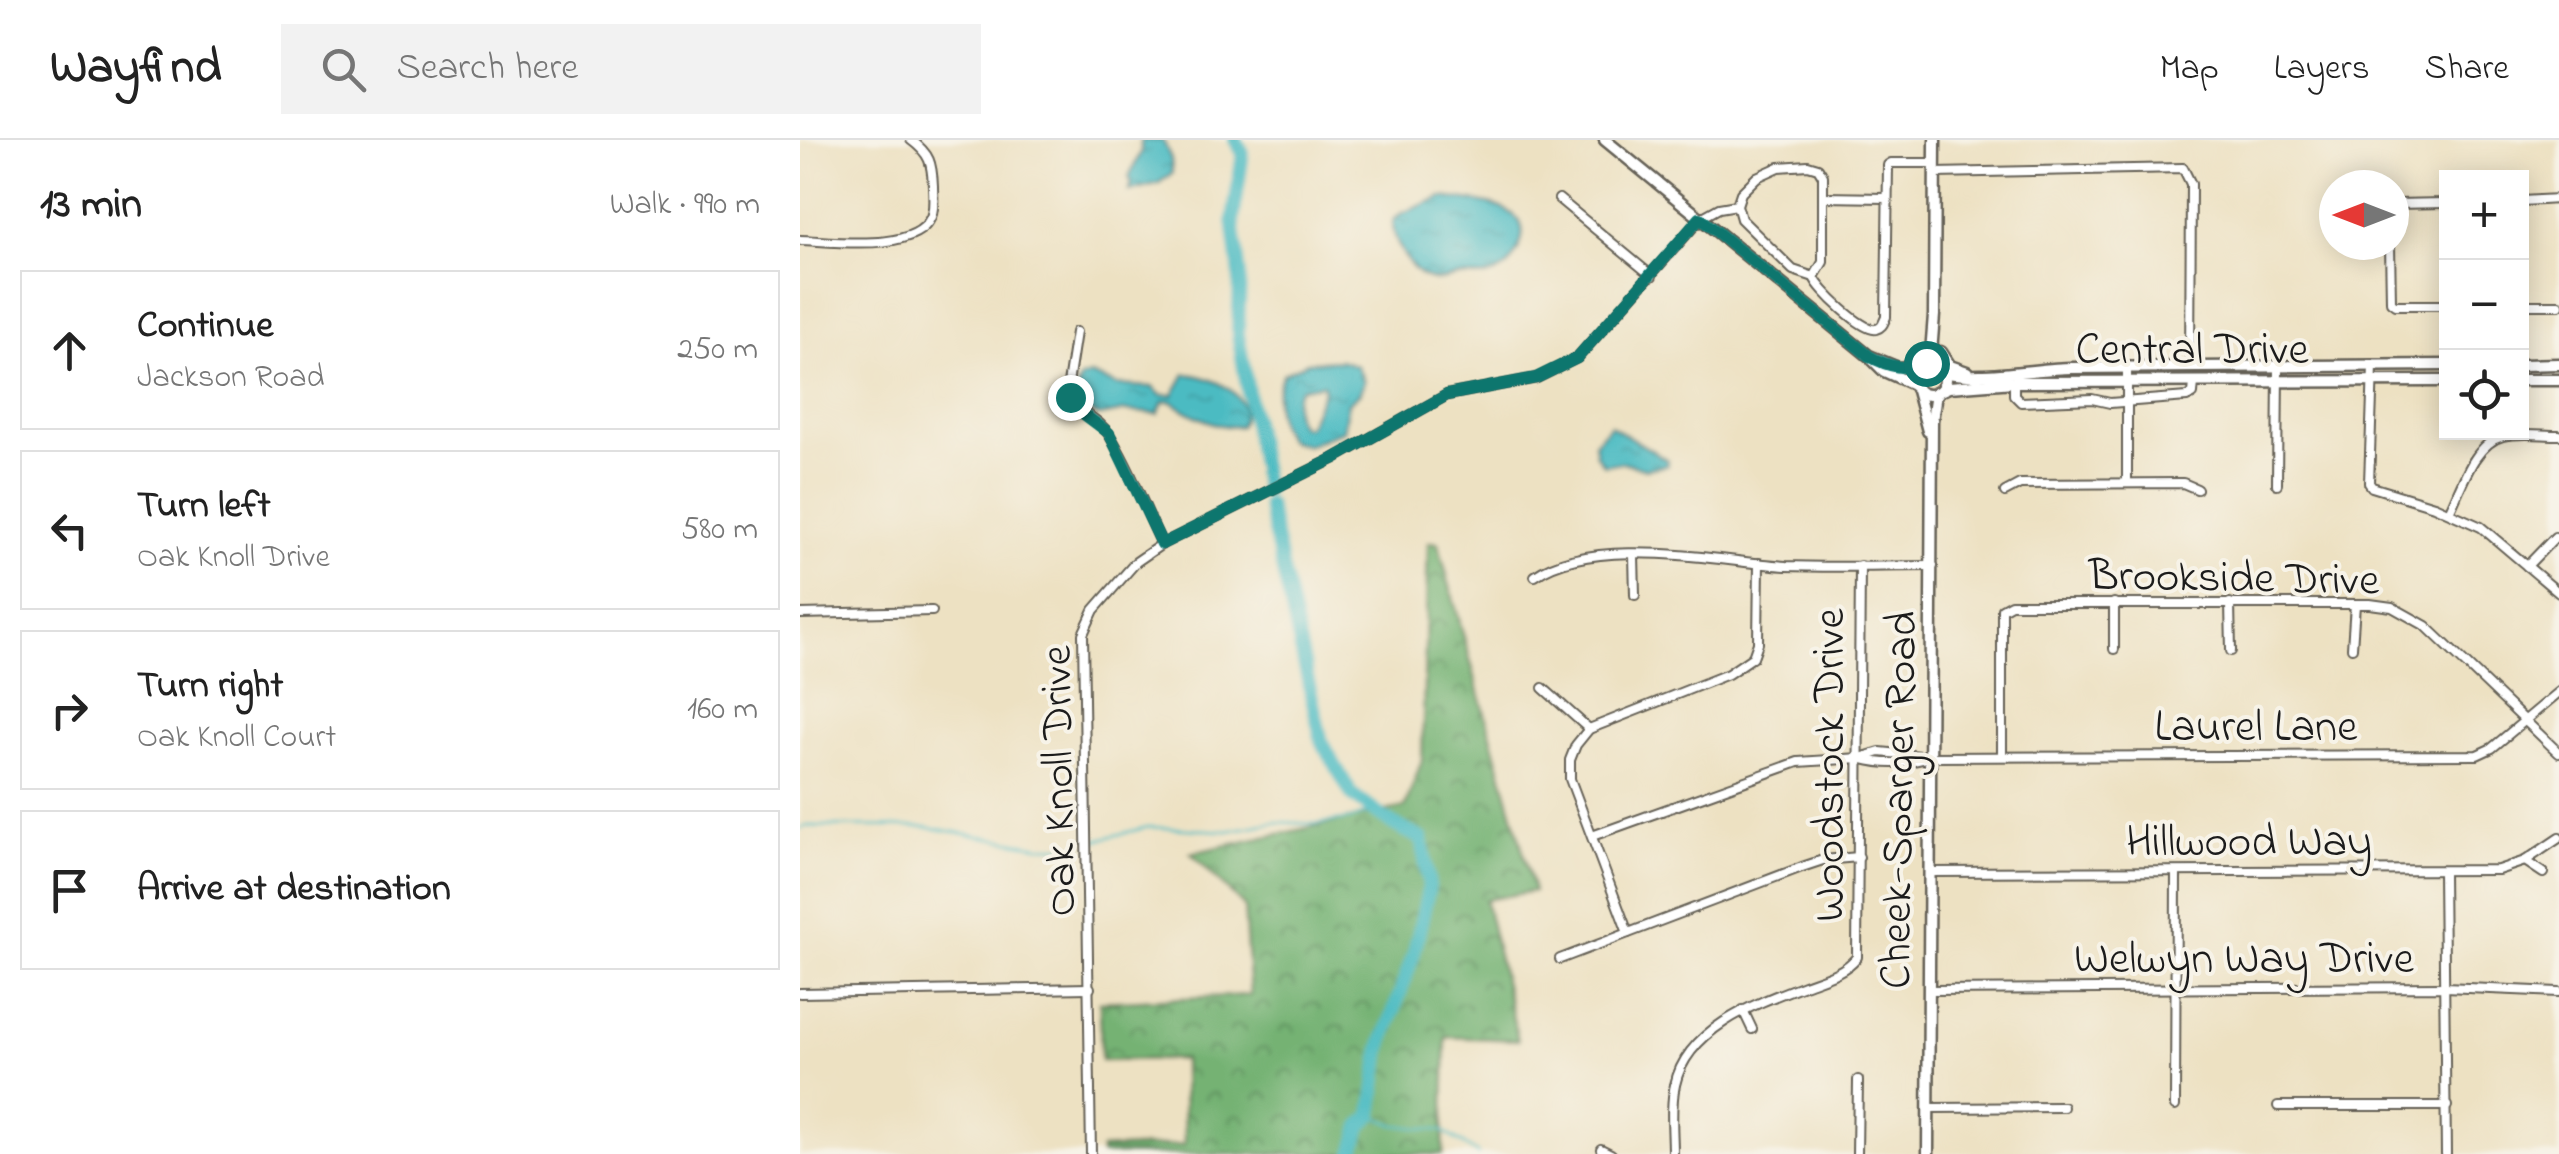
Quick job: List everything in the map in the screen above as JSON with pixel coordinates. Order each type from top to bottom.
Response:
[{"type":"main road","points":[[1605,140],[1884,371],[1927,394],[1937,392],[1945,380],[1934,315]]},
{"type":"main road","points":[[1915,386],[1914,376],[1931,353],[1936,140]]},
{"type":"main road","points":[[1941,352],[1946,362],[1959,370],[1988,372]]},
{"type":"main road","points":[[1869,356],[1898,368],[1936,364],[1943,371]]},
{"type":"main road","points":[[2529,365],[2559,364]]},
{"type":"main road","name":"Central Drive","points":[[1943,371],[1961,378],[1988,372],[2126,368],[2439,366]]},
{"type":"main road","points":[[2529,380],[2559,380]]},
{"type":"main road","name":"Central Drive","points":[[1937,392],[1949,386],[2014,382],[2439,381]]},
{"type":"main road","name":"Cheek-Sparger Road","points":[[1915,386],[1933,446]]},
{"type":"main road","name":"Cheek-Sparger Road","points":[[1928,1154],[1932,408],[1937,392]]},
{"type":"street","points":[[800,240],[902,240],[930,220],[933,192],[928,153],[911,140]]},
{"type":"street","points":[[1814,277],[1823,262],[1823,176],[1818,168],[1808,165],[1769,170],[1740,193],[1737,205],[1741,220],[1793,270],[1814,277],[1820,289],[1865,327],[1876,329],[1886,317],[1889,164],[1935,168],[2176,166],[2188,172],[2191,184],[2190,368]]},
{"type":"street","points":[[1823,197],[1887,198]]},
{"type":"street","points":[[1559,199],[1652,276]]},
{"type":"street","points":[[2529,201],[2559,199]]},
{"type":"street","points":[[2409,204],[2439,203]]},
{"type":"street","points":[[1700,218],[1719,208],[1737,205]]},
{"type":"street","name":"Oak Knoll Drive","points":[[1092,1154],[1084,628],[1094,610],[1136,562],[1162,544],[1333,459],[1447,395],[1536,378],[1564,367],[1577,358],[1652,276],[1700,218]]},
{"type":"street","points":[[2390,260],[2390,298],[2395,305],[2439,305]]},
{"type":"street","points":[[2529,305],[2559,305]]},
{"type":"street","points":[[1076,332],[1070,397],[1077,409],[1109,433],[1162,544]]},
{"type":"street","points":[[2373,366],[2369,483],[2372,487],[2449,512],[2481,527],[2559,593]]},
{"type":"street","points":[[2126,368],[2127,484]]},
{"type":"street","points":[[2277,484],[2278,368]]},
{"type":"street","points":[[2014,382],[2014,395],[2021,402],[2126,402],[2187,397],[2193,394],[2194,382]]},
{"type":"street","points":[[2449,512],[2472,464],[2490,442],[2512,435],[2559,435]]},
{"type":"street","points":[[2005,492],[2020,484],[2183,484],[2197,489]]},
{"type":"street","points":[[2527,566],[2556,537]]},
{"type":"street","points":[[1535,576],[1548,567],[1570,562],[1634,555],[1690,555],[1759,564],[1933,566]]},
{"type":"street","points":[[1634,555],[1635,594]]},
{"type":"street","points":[[1628,933],[1570,779],[1576,745],[1589,729],[1728,674],[1753,657],[1758,642],[1759,564]]},
{"type":"street","name":"Woodstock Drive","points":[[1672,1154],[1675,1084],[1698,1044],[1743,1010],[1843,970],[1857,956],[1860,566]]},
{"type":"street","points":[[2114,603],[2114,649]]},
{"type":"street","name":"Brookside Drive","points":[[2002,756],[2004,606],[2114,603],[2355,604],[2392,608],[2412,616],[2559,753]]},
{"type":"street","points":[[2230,603],[2231,651]]},
{"type":"street","points":[[2352,648],[2355,604]]},
{"type":"street","points":[[800,614],[932,611]]},
{"type":"street","points":[[1544,688],[1589,729]]},
{"type":"street","name":"Laurel Lane","points":[[1592,836],[1798,762],[1860,758],[1880,752],[1932,757],[2477,755],[2492,748],[2559,692]]},
{"type":"street","name":"Hillwood Way","points":[[1929,872],[2498,870],[2525,861],[2559,838]]},
{"type":"street","points":[[1560,959],[1823,860],[1859,856]]},
{"type":"street","points":[[2525,861],[2543,873]]},
{"type":"street","points":[[2175,1106],[2176,872]]},
{"type":"street","points":[[2443,872],[2446,1154]]},
{"type":"street","name":"Welwyn Way Drive","points":[[1929,990],[2445,987],[2559,992]]},
{"type":"street","points":[[800,993],[1090,988]]},
{"type":"street","points":[[1743,1010],[1752,1030]]},
{"type":"street","points":[[1857,1154],[1858,1080]]},
{"type":"street","points":[[2278,1106],[2447,1106]]},
{"type":"street","points":[[1928,1108],[2063,1107]]},
{"type":"street","points":[[1601,1150],[1611,1154]]},
{"type":"green space","points":[[1428,542],[1438,543],[1534,891],[1485,900],[1518,1040],[1446,1037],[1443,1154],[1101,1154],[1101,1149],[1184,1145],[1183,1059],[1101,1060],[1100,1002],[1250,995],[1244,906],[1191,853],[1405,807],[1422,760]]},
{"type":"water","points":[[1141,140],[1163,140],[1172,173],[1159,183],[1129,191],[1129,177],[1141,152]]},
{"type":"water","points":[[1442,197],[1498,207],[1519,221],[1523,232],[1507,267],[1490,275],[1438,280],[1416,270],[1399,246],[1393,221],[1400,214]]},
{"type":"water","points":[[1340,360],[1357,366],[1364,381],[1360,393],[1348,403],[1343,430],[1308,445],[1289,441],[1276,408],[1283,374],[1308,362]],"holes":[[[1323,384],[1308,426],[1302,427],[1295,413],[1298,392]]]},
{"type":"water","points":[[1185,374],[1228,388],[1242,405],[1240,426],[1214,423],[1171,401],[1163,402],[1158,414],[1125,411],[1100,416],[1088,410],[1078,396],[1081,378],[1091,375],[1116,385],[1152,387],[1161,395],[1173,395]]},
{"type":"water","points":[[1610,425],[1667,460],[1667,465],[1646,469],[1623,462],[1604,465],[1596,455],[1594,443]]},
{"type":"waterway","points":[[1235,140],[1243,153],[1233,220],[1240,276],[1238,334],[1265,490]]},
{"type":"waterway","points":[[1268,505],[1322,742],[1352,795],[1422,839],[1429,886],[1414,953],[1381,1048],[1372,1115],[1361,1126],[1353,1154]]},
{"type":"waterway","points":[[1093,841],[1148,827],[1227,831],[1276,822],[1316,824],[1374,811]]},
{"type":"waterway","points":[[800,829],[925,827],[1039,846],[1082,847]]},
{"type":"waterway","points":[[1372,1115],[1395,1125],[1443,1131],[1478,1154]]},
{"type":"route","points":[[1070,397],[1077,409],[1109,433],[1162,544],[1333,459],[1447,395],[1536,378],[1564,367],[1577,358],[1640,289],[1700,218],[1869,356],[1898,368],[1926,363]]}]
